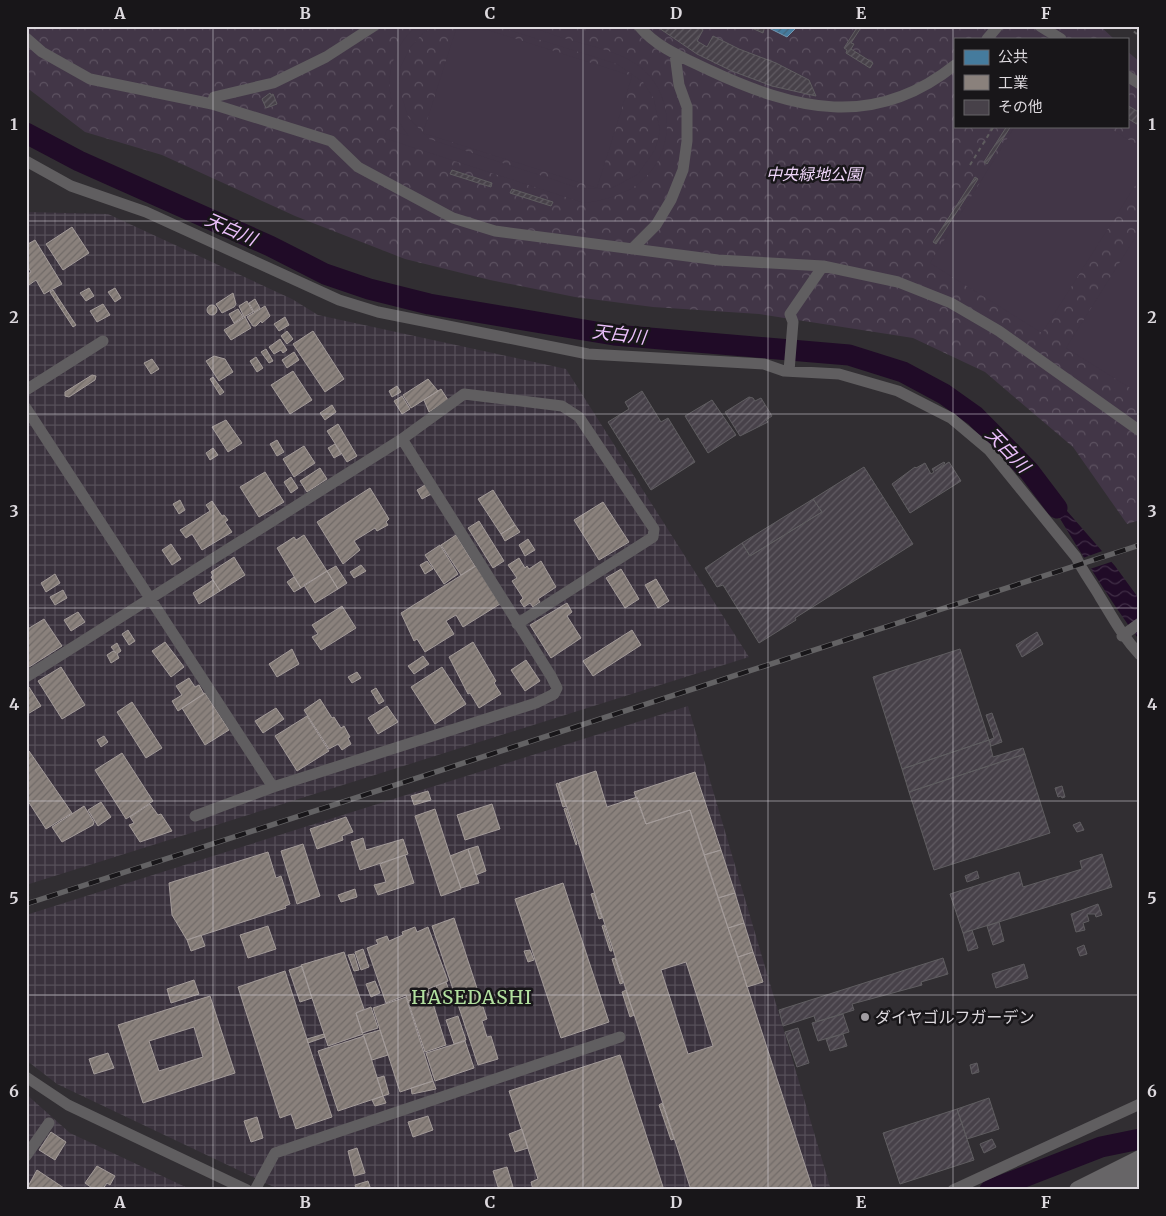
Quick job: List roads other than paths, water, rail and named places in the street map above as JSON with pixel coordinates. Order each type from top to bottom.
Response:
[{"type":"highway","points":[[1078,1190],[1140,1159]]},
{"type":"highway","points":[[1112,1190],[1140,1176]]},
{"type":"street","points":[[212,104],[214,98],[273,83],[326,56],[374,26]]},
{"type":"street","points":[[639,26],[650,40],[675,54],[747,88],[806,105],[859,107],[897,100],[937,80],[954,66]]},
{"type":"street","points":[[989,38],[998,26]]},
{"type":"street","points":[[1040,26],[1059,38]]},
{"type":"street","points":[[26,38],[42,52],[90,79],[212,104],[331,141],[358,167],[453,218],[500,232],[718,260],[823,266],[898,282],[951,303],[999,331],[1140,431]]},
{"type":"street","points":[[632,249],[656,224],[671,200],[683,170],[687,141],[687,107],[679,85],[675,54]]},
{"type":"street","points":[[1128,77],[1140,84]]},
{"type":"street","points":[[26,161],[71,186],[146,212],[339,300],[361,307],[588,354],[764,364],[838,374],[875,384],[916,399],[951,418],[1002,464],[1076,557],[1084,573],[1124,635],[1140,655]]},
{"type":"street","points":[[789,368],[792,318],[823,266]]},
{"type":"street","points":[[26,390],[103,341]]},
{"type":"street","points":[[26,677],[402,438],[464,394],[562,406],[579,417],[654,529],[653,537],[517,624]]},
{"type":"street","points":[[26,408],[273,787]]},
{"type":"street","points":[[195,816],[273,787],[536,703],[554,694],[557,688],[551,676],[402,438]]},
{"type":"street","points":[[1124,635],[1140,623]]},
{"type":"street","points":[[255,1190],[275,1153],[620,1037]]},
{"type":"street","points":[[26,1077],[46,1092],[94,1118],[246,1190]]},
{"type":"street","points":[[953,1190],[1140,1104]]},
{"type":"street","points":[[26,1156],[49,1123]]},
{"type":"water","points":[[1026,464],[1115,566],[1140,600],[1140,641],[1095,576]]},
{"type":"waterway","name":"天白川","points":[[26,133],[79,161],[270,246],[325,274],[369,289],[429,304],[614,335],[849,355],[903,372],[944,394],[975,416],[1029,471],[1057,508]]},
{"type":"waterway","points":[[990,1190],[1101,1147],[1140,1139]]},
{"type":"railway","points":[[26,904],[1140,545]]},
{"type":"place","name":"ダイヤゴルフガーデン","points":[[865,1017]]},
{"type":"district","name":"HASEDASHI","points":[[472,997]]},
{"type":"park label","name":"中央緑地公園","points":[[814,174]]}]
